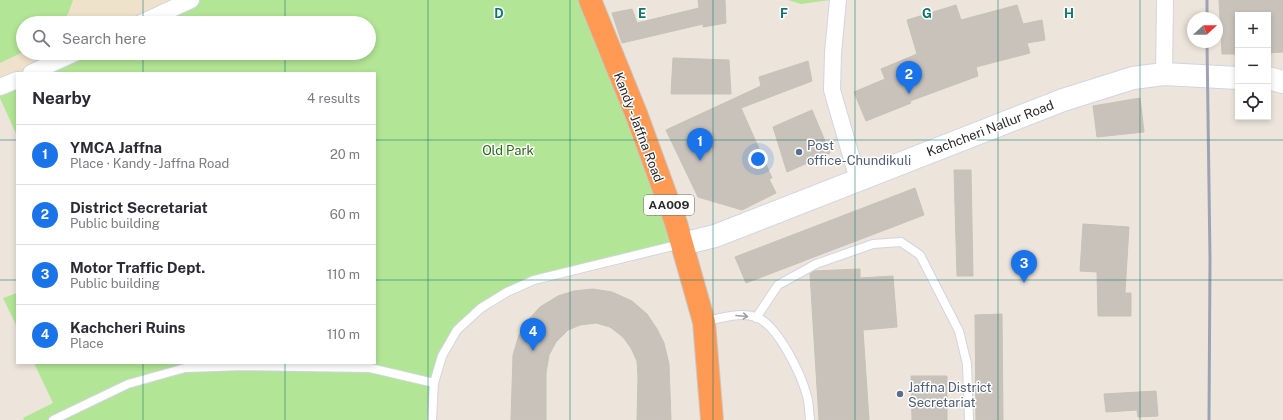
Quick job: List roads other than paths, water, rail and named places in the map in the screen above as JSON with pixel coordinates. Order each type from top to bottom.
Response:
[{"type":"highway","name":"Kandy - Jaffna Road","points":[[590,0],[637,116],[676,223],[704,322],[712,420]]},
{"type":"street","points":[[156,16],[191,0]]},
{"type":"street","points":[[838,0],[832,90],[858,180]]},
{"type":"street","points":[[1164,74],[1165,0]]},
{"type":"street","points":[[33,72],[60,60]]},
{"type":"street","name":"Kachcheri Nallur Road","points":[[682,244],[715,236],[1063,100],[1133,78],[1164,74],[1235,78]]},
{"type":"street","points":[[1271,79],[1283,82]]},
{"type":"street","points":[[0,87],[16,80]]},
{"type":"lane","points":[[756,318],[778,285],[816,264],[873,244],[901,242],[920,255],[959,331],[967,364],[969,420]]},
{"type":"lane","points":[[432,420],[434,383],[442,356],[457,330],[481,308],[507,292],[534,280],[682,244]]},
{"type":"lane","points":[[704,322],[732,316],[756,318],[775,331],[796,366],[807,396],[810,420]]},
{"type":"lane","points":[[53,420],[128,384],[185,368],[244,366],[370,368],[434,383]]},
{"type":"railway","points":[[1207,0],[1207,12]]},
{"type":"railway","points":[[1207,48],[1210,259],[1209,420]]},
{"type":"place","name":"District Secretariat","points":[[909,94]]},
{"type":"place","name":"Post office-Chundikuli","points":[[799,152]]},
{"type":"place","name":"YMCA Jaffna","points":[[700,161]]},
{"type":"place","name":"Motor Traffic Dept.","points":[[1024,283]]},
{"type":"place","name":"Kachcheri Ruins","points":[[533,351]]},
{"type":"place","name":"Jaffna District Secretariat","points":[[900,394]]},
{"type":"park label","name":"Old Park","points":[[508,150]]}]
